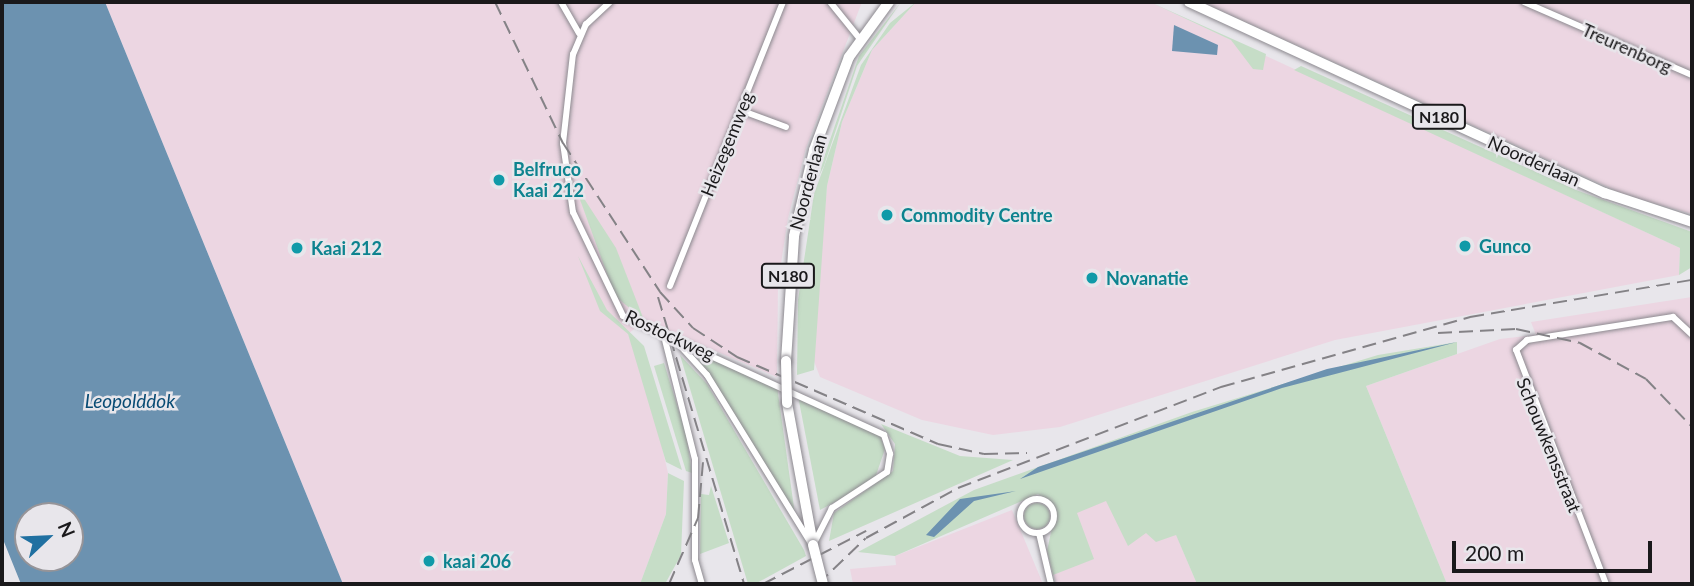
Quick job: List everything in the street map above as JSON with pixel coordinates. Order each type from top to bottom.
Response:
[{"type":"main road","name":"Noorderlaan","points":[[823,584],[813,545],[787,402],[786,361],[794,236],[814,150],[860,39],[889,2]]},
{"type":"main road","name":"Noorderlaan","points":[[1189,2],[1605,193],[1692,222]]},
{"type":"street","points":[[561,2],[579,33],[610,2]]},
{"type":"street","name":"Heizegemweg","points":[[670,286],[783,2]]},
{"type":"street","points":[[830,2],[860,39]]},
{"type":"street","name":"Treurenborg","points":[[1524,2],[1692,75]]},
{"type":"street","name":"Rostockweg","points":[[579,33],[563,132],[573,212],[616,309],[664,336],[884,435],[890,454],[887,472],[832,508],[813,545]]},
{"type":"street","points":[[740,110],[786,127]]},
{"type":"street","name":"Schouwkensstraat","points":[[1606,584],[1516,350],[1527,340],[1673,317],[1684,322],[1692,335]]},
{"type":"street","points":[[664,336],[695,460],[695,560],[702,584]]},
{"type":"street","name":"Noorderlaan","points":[[676,341],[707,375],[813,545]]},
{"type":"street","points":[[1038,499],[1054,513],[1053,524],[1039,533],[1028,531],[1020,517],[1023,506],[1038,499]]},
{"type":"street","points":[[1039,533],[1051,584]]},
{"type":"shaded area","points":[[105,2],[862,2],[806,148],[788,218],[778,283],[777,377],[644,321],[628,334],[649,390],[668,473],[666,514],[640,584],[343,584]]},
{"type":"shaded area","points":[[916,2],[1150,2],[1680,248],[1679,275],[1335,340],[1060,427],[993,435],[922,420],[820,377],[812,356],[827,186],[842,122],[872,50]]},
{"type":"shaded area","points":[[1202,2],[1692,2],[1692,214],[1625,195]]},
{"type":"shaded area","points":[[1692,297],[1692,584],[1447,584],[1366,386],[1500,339],[1536,335],[1531,322]]},
{"type":"shaded area","points":[[1153,480],[1197,584],[1056,584],[1047,551],[1058,518]]},
{"type":"shaded area","points":[[1012,510],[1043,584],[853,584],[850,569],[896,565],[895,556]]},
{"type":"green space","points":[[901,2],[857,66],[824,166],[814,186],[859,56]]},
{"type":"green space","points":[[916,2],[872,50],[842,122],[827,186],[814,370],[797,375],[798,300],[814,194],[861,65],[890,23]]},
{"type":"green space","points":[[1150,2],[1266,54],[1263,70],[1253,69],[1231,40]]},
{"type":"green space","points":[[1301,66],[1576,190],[1692,232],[1692,267],[1679,275],[1680,248],[1294,70]]},
{"type":"green space","points":[[574,183],[616,248],[644,320],[615,296]]},
{"type":"green space","points":[[578,256],[607,310],[644,346],[682,470],[666,462],[628,334],[600,311]]},
{"type":"green space","points":[[1457,342],[1457,354],[1366,386],[1447,584],[1197,584],[1176,535],[1156,542],[1146,533],[1128,546],[1106,501],[1077,513],[1094,559],[1053,575],[1047,551],[1056,509],[1038,494],[895,556],[858,552],[974,490],[1192,412],[1378,355]]},
{"type":"green space","points":[[698,352],[777,386],[795,515],[696,355]]},
{"type":"green space","points":[[680,355],[707,384],[806,556],[755,584],[748,584]]},
{"type":"green space","points":[[664,363],[686,434],[692,473],[686,471],[654,366]]},
{"type":"green space","points":[[798,396],[880,435],[885,449],[874,481],[820,510]]},
{"type":"green space","points":[[881,424],[960,456],[1013,460],[829,541],[834,513],[893,471],[895,444]]},
{"type":"green space","points":[[668,473],[684,481],[681,555],[665,584],[640,584],[666,514]]},
{"type":"green space","points":[[711,486],[729,543],[700,554],[701,494],[709,495]]},
{"type":"green space","points":[[1037,503],[1046,507],[1050,516],[1046,525],[1037,529],[1028,525],[1024,516],[1028,507]]},
{"type":"water","name":"Leopolddok","points":[[2,2],[105,2],[343,584],[21,584],[16,572],[84,572],[84,502],[14,502],[14,567],[2,537]]},
{"type":"water","points":[[1174,25],[1218,45],[1217,55],[1172,51]]},
{"type":"water","points":[[1457,342],[1282,388],[1020,479],[1038,467],[1327,369]]},
{"type":"water","points":[[1016,491],[974,501],[934,537],[926,535],[960,499]]},
{"type":"railway","points":[[495,2],[563,143],[660,292],[693,328],[737,357],[938,444],[984,454],[1027,453]]},
{"type":"railway","points":[[818,584],[866,538],[958,488],[1221,387],[1470,317],[1692,280]]},
{"type":"railway","points":[[658,297],[744,584]]},
{"type":"railway","points":[[1438,333],[1516,329],[1580,343],[1646,379],[1692,427]]},
{"type":"railway","points":[[669,584],[698,518],[703,462]]},
{"type":"railway","points":[[763,584],[866,531]]},
{"type":"place","name":"Belfruco Kaai 212","points":[[499,180]]},
{"type":"place","name":"Commodity Centre","points":[[887,215]]},
{"type":"place","name":"Gunco","points":[[1465,246]]},
{"type":"place","name":"Kaai 212","points":[[297,248]]},
{"type":"place","name":"Novanatie","points":[[1092,278]]},
{"type":"place","name":"kaai 206","points":[[429,561]]}]
